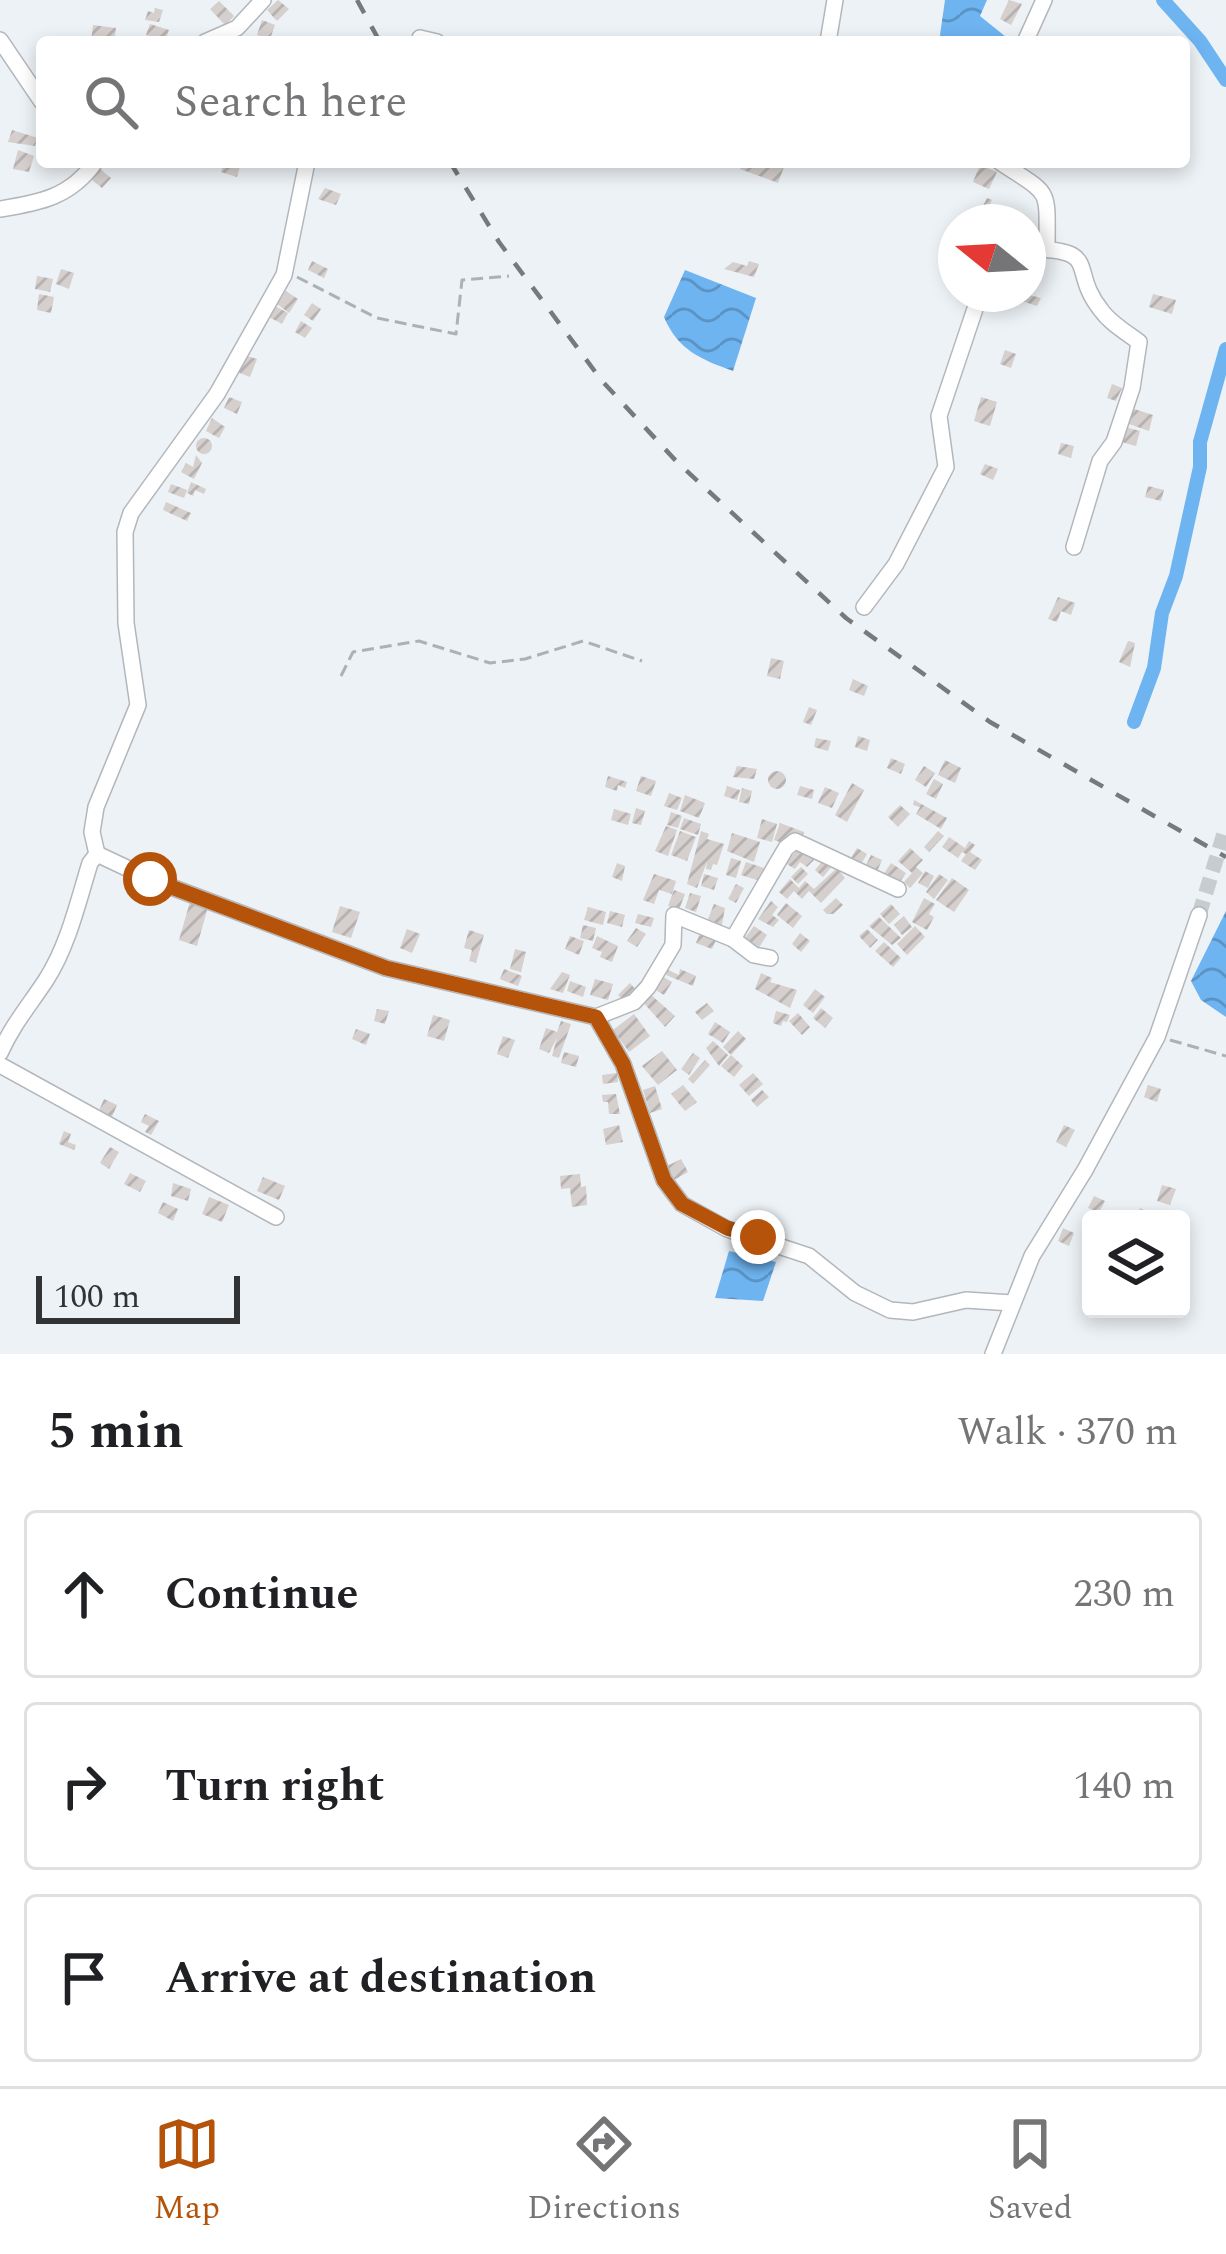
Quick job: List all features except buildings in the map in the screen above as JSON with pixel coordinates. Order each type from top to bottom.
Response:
[{"type":"street","points":[[225,36],[263,0]]},
{"type":"street","points":[[828,36],[835,0]]},
{"type":"street","points":[[1028,36],[1044,0]]},
{"type":"street","points":[[0,40],[36,93]]},
{"type":"street","points":[[0,209],[49,201],[83,179],[88,168]]},
{"type":"street","points":[[97,854],[92,832],[96,807],[138,705],[126,623],[125,532],[131,513],[217,394],[285,271],[306,168]]},
{"type":"street","points":[[1010,168],[1041,186],[1046,195],[1047,249],[1069,252],[1084,265],[1088,290],[1102,313],[1139,342],[1132,388],[1114,442],[1100,461],[1074,547]]},
{"type":"street","points":[[864,607],[896,565],[946,467],[939,416],[974,312]]},
{"type":"street","points":[[733,939],[786,848],[795,841],[898,890]]},
{"type":"street","points":[[97,854],[150,879],[386,968],[596,1017],[634,1002],[648,987],[673,945],[674,915],[733,939],[754,955],[770,958]]},
{"type":"street","points":[[0,1053],[7,1018],[46,980],[62,950],[97,854]]},
{"type":"street","points":[[993,1354],[1032,1256],[1157,1037],[1199,915]]},
{"type":"street","points":[[596,1017],[623,1064],[664,1180],[682,1204],[727,1228],[809,1256],[855,1293],[890,1310],[913,1312],[966,1300],[1012,1303]]},
{"type":"street","points":[[0,1066],[276,1217]]},
{"type":"path","points":[[285,271],[377,318],[456,334],[462,280],[509,277]]},
{"type":"path","points":[[341,676],[353,652],[418,641],[490,663],[583,641],[642,662]]},
{"type":"path","points":[[1157,1037],[1226,1056]]},
{"type":"water","points":[[945,0],[987,0],[980,16],[1005,36],[940,36]]},
{"type":"water","points":[[685,270],[756,298],[733,371],[691,352],[664,317]]},
{"type":"water","points":[[1226,911],[1226,1017],[1201,1000],[1191,981]]},
{"type":"water","points":[[729,1251],[776,1262],[763,1301],[715,1298]]},
{"type":"waterway","points":[[1163,0],[1200,41],[1226,80]]},
{"type":"waterway","points":[[1134,722],[1154,668],[1162,613],[1176,576],[1200,467],[1200,442],[1226,349]]},
{"type":"tunnel","points":[[1199,915],[1226,827]]},
{"type":"railway","points":[[357,0],[377,36]]},
{"type":"railway","points":[[454,168],[499,242],[602,381],[677,462],[846,618],[990,722],[1226,857]]},
{"type":"route","points":[[150,879],[386,968],[596,1017],[632,1085],[664,1180],[682,1204],[702,1217],[758,1237]]}]
